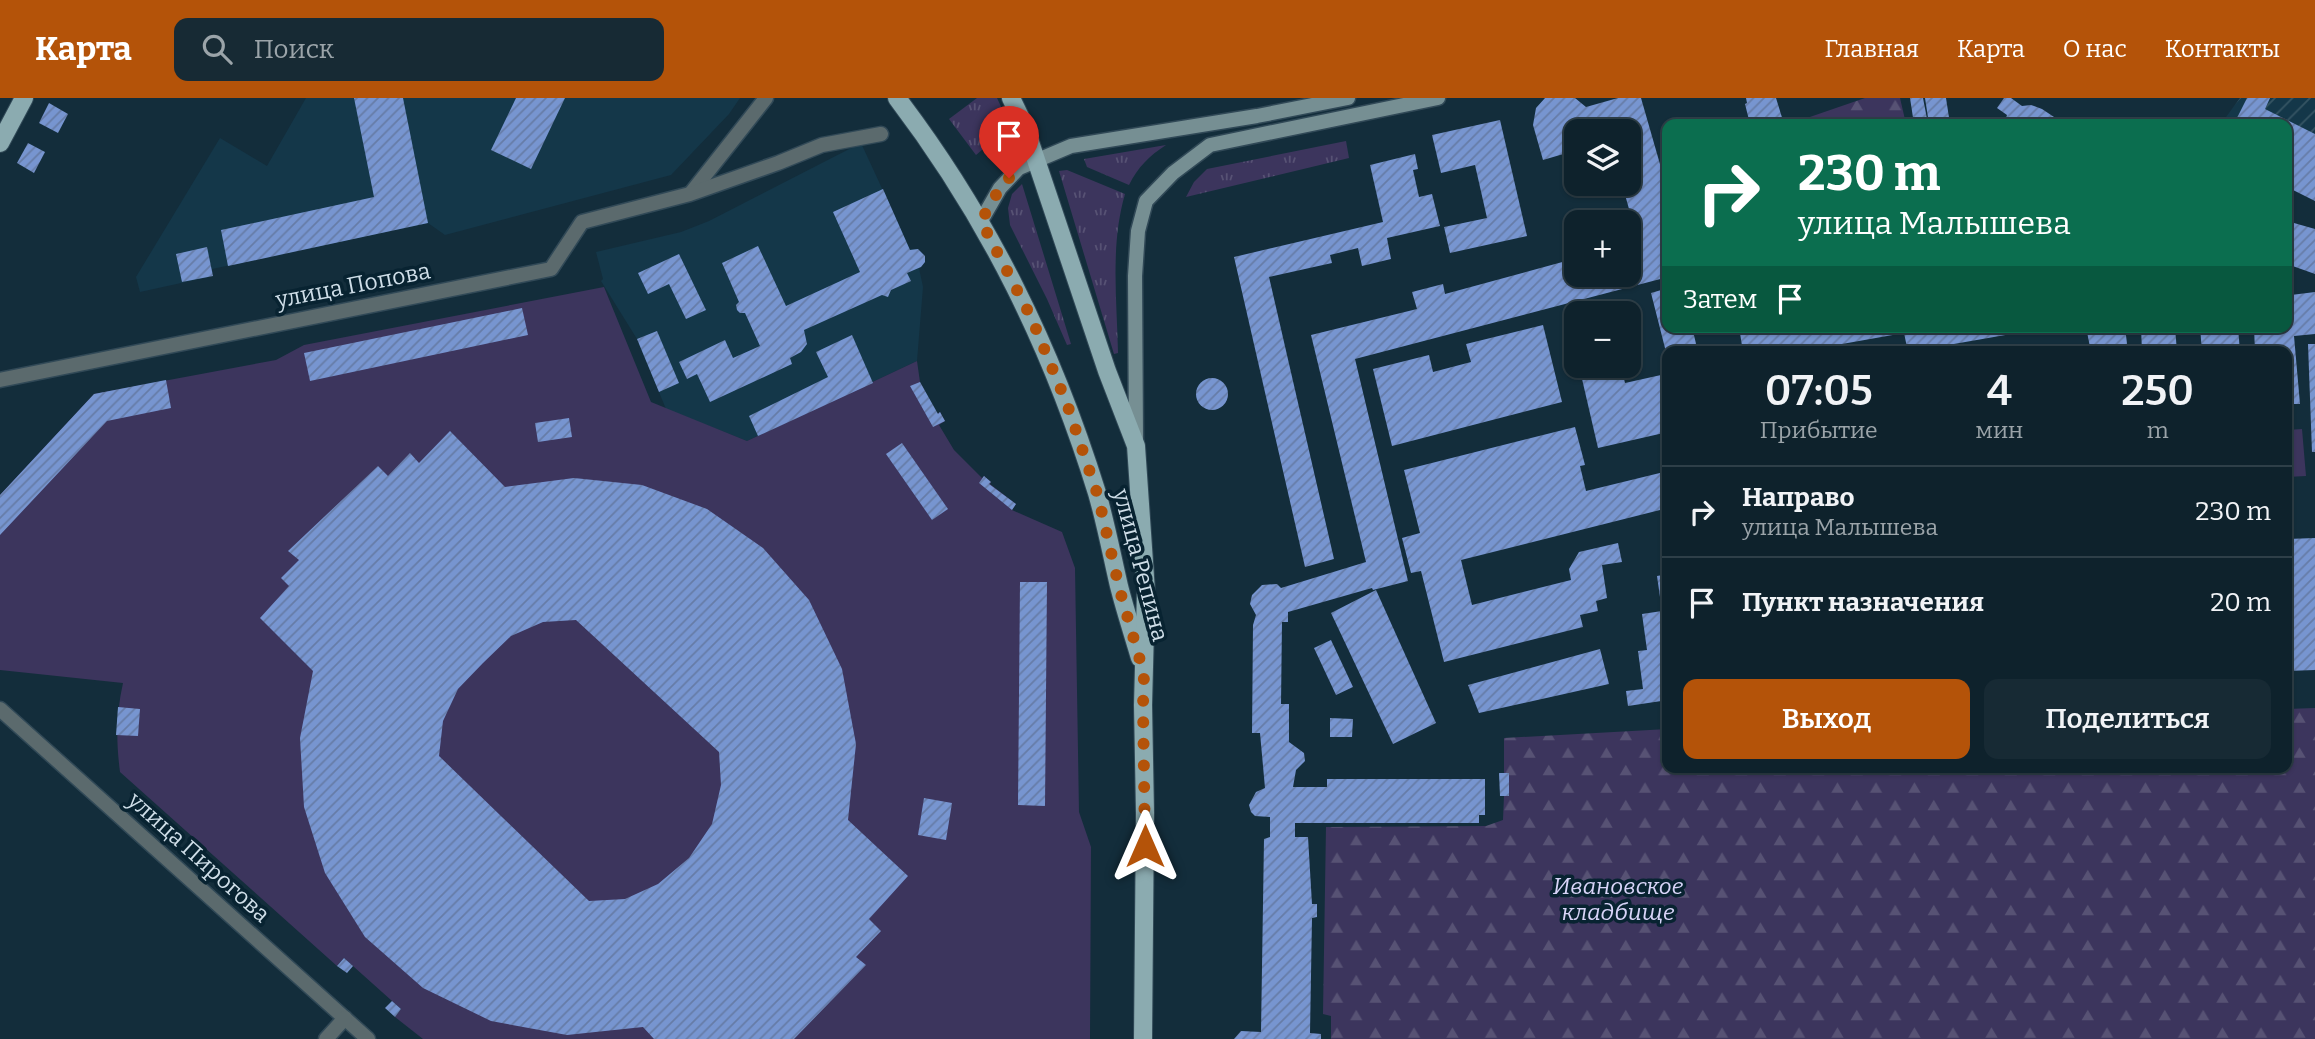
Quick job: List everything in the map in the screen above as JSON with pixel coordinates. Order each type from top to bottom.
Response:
[{"type":"main road","points":[[0,143],[24,98]]},
{"type":"main road","name":"улица Репина","points":[[897,98],[981,221],[1031,317],[1067,404],[1098,496],[1120,591],[1144,674]]},
{"type":"main road","name":"улица Репина","points":[[1011,98],[1025,127],[1112,384],[1136,446]]},
{"type":"main road","points":[[981,221],[1000,188],[1019,168],[1071,146],[1257,116],[1348,98]]},
{"type":"main road","name":"улица Репина","points":[[1143,1039],[1146,591],[1136,446],[1135,276],[1138,231],[1146,201],[1180,167],[1210,145],[1438,98]]},
{"type":"street","points":[[690,194],[766,98]]},
{"type":"street","name":"улица Попова","points":[[0,380],[551,269],[582,222],[690,194],[822,145],[881,134]]},
{"type":"street","name":"улица Пирогова","points":[[0,709],[368,1039]]},
{"type":"street","points":[[326,1039],[345,1018]]},
{"type":"shaded area","points":[[306,98],[740,98],[729,114],[671,175],[445,235],[428,223],[212,269],[213,276],[140,292],[136,277],[220,138],[267,166]]},
{"type":"shaded area","points":[[2240,98],[2315,98],[2315,201],[2292,138],[2292,119],[2225,119]]},
{"type":"shaded area","points":[[861,143],[910,249],[918,249],[925,256],[925,262],[919,268],[923,287],[917,361],[747,441],[666,409],[637,339],[601,281],[603,279],[596,252],[681,232],[709,221]]},
{"type":"green space","points":[[977,98],[997,98],[1010,126],[976,155],[949,119]]},
{"type":"green space","points":[[1865,98],[1900,98],[1905,119],[1807,119]]},
{"type":"green space","points":[[1346,141],[1349,158],[1186,197],[1194,182],[1207,169]]},
{"type":"green space","points":[[1166,145],[1144,162],[1129,185],[1087,167],[1084,159]]},
{"type":"green space","points":[[1067,170],[1125,194],[1116,253],[1118,353],[1114,354],[1059,171]]},
{"type":"green space","points":[[1022,184],[1071,344],[1067,345],[1010,225],[1008,208],[1012,194]]},
{"type":"green space","points":[[604,287],[651,402],[747,441],[917,361],[920,382],[937,414],[940,412],[945,421],[939,425],[954,450],[982,478],[984,476],[1016,504],[1012,510],[1062,532],[1075,568],[1079,812],[1091,847],[1090,1039],[423,1039],[395,1017],[401,1009],[344,958],[337,966],[120,772],[117,728],[123,683],[0,670],[0,495],[94,394],[276,360],[304,345]]},
{"type":"green space","points":[[2302,429],[2306,476],[2292,477],[2292,430]]},
{"type":"green space","name":"Ивановское кладбище","points":[[2315,708],[2315,1039],[1331,1039],[1331,1016],[1323,1014],[1326,827],[1486,826],[1503,820],[1504,796],[1509,795],[1509,774],[1504,773],[1504,738],[1662,729],[1662,773],[2292,773],[2292,709]]},
{"type":"building","points":[[354,98],[403,98],[428,223],[228,266],[221,230],[374,197]]},
{"type":"building","points":[[516,98],[565,98],[531,169],[491,150]]},
{"type":"building","points":[[1545,98],[1575,98],[1586,107],[1618,98],[1641,98],[1662,171],[1662,279],[1641,284],[1641,210],[1629,210],[1625,196],[1641,196],[1641,119],[1564,119],[1564,154],[1543,160],[1533,125],[1536,108]]},
{"type":"building","points":[[1746,98],[1776,98],[1782,119],[1749,119]]},
{"type":"building","points":[[1910,98],[1923,98],[1927,119],[1913,119]]},
{"type":"building","points":[[1925,98],[1946,98],[1949,119],[1928,119]]},
{"type":"building","points":[[2004,98],[2011,98],[2022,106],[2031,105],[2042,109],[2055,119],[2006,119],[2007,115],[1997,108]]},
{"type":"building","points":[[2247,98],[2270,98],[2265,109],[2285,119],[2236,119]]},
{"type":"building","points":[[49,103],[68,114],[58,133],[39,123]]},
{"type":"building","points":[[1500,120],[1527,236],[1450,253],[1444,227],[1487,218],[1475,165],[1441,173],[1432,135]]},
{"type":"building","points":[[2292,122],[2315,134],[2315,201],[2292,190]]},
{"type":"building","points":[[28,143],[45,152],[34,173],[17,163]]},
{"type":"building","points":[[1415,154],[1418,169],[1413,170],[1419,197],[1432,194],[1440,226],[1387,238],[1391,259],[1362,266],[1358,248],[1330,255],[1332,263],[1269,277],[1334,559],[1305,567],[1234,257],[1383,222],[1370,165]]},
{"type":"building","points":[[883,189],[910,250],[918,249],[925,256],[921,267],[907,273],[911,281],[891,290],[888,297],[882,295],[804,330],[807,344],[801,352],[790,358],[792,364],[710,402],[697,374],[687,379],[679,362],[725,340],[733,358],[760,346],[745,313],[737,310],[736,305],[739,302],[722,263],[758,246],[786,306],[860,272],[833,212]]},
{"type":"building","points":[[2292,222],[2315,229],[2315,274],[2292,266]]},
{"type":"building","points":[[207,247],[213,276],[182,282],[176,254]]},
{"type":"building","points":[[679,254],[706,310],[686,319],[669,284],[648,294],[638,273]]},
{"type":"building","points":[[1564,262],[1564,287],[1630,287],[1576,301],[1564,301],[1564,304],[1355,359],[1408,581],[1373,590],[1372,588],[1288,612],[1288,622],[1282,622],[1281,704],[1289,704],[1289,742],[1304,753],[1305,761],[1296,770],[1293,787],[1327,787],[1327,779],[1485,779],[1485,815],[1479,815],[1479,823],[1295,823],[1295,837],[1308,837],[1312,904],[1317,904],[1317,917],[1312,918],[1310,1033],[1321,1034],[1321,1039],[1234,1039],[1241,1031],[1261,1032],[1264,839],[1270,837],[1270,817],[1255,816],[1249,805],[1256,792],[1265,788],[1260,733],[1252,733],[1253,625],[1256,615],[1250,604],[1252,595],[1262,585],[1277,584],[1281,588],[1366,562],[1311,335],[1417,309],[1412,292],[1443,284],[1445,294]]},
{"type":"building","points":[[1662,290],[1662,333],[1693,333],[1697,346],[1664,346],[1651,293]]},
{"type":"building","points":[[2315,292],[2315,334],[2294,336],[2300,404],[2292,404],[2292,346],[2255,346],[2254,333],[2292,333],[2292,295]]},
{"type":"building","points":[[522,308],[528,335],[310,381],[304,353]]},
{"type":"building","points":[[1543,325],[1562,402],[1392,446],[1373,369],[1429,355],[1433,372],[1471,362],[1466,344]]},
{"type":"building","points":[[657,331],[679,383],[659,392],[637,339]]},
{"type":"building","points":[[1740,333],[1904,333],[1831,346],[1742,346]]},
{"type":"building","points":[[1904,333],[2017,333],[1942,346],[1907,346]]},
{"type":"building","points":[[2087,333],[2126,333],[2127,346],[2090,346]]},
{"type":"building","points":[[2141,333],[2175,333],[2177,346],[2142,346]]},
{"type":"building","points":[[2200,333],[2238,333],[2240,346],[2202,346]]},
{"type":"building","points":[[852,335],[873,383],[758,436],[749,416],[828,377],[816,352]]},
{"type":"building","points":[[2308,344],[2315,344],[2315,452],[2312,452]]},
{"type":"building","points":[[1661,375],[1662,433],[1598,448],[1582,378],[1624,378],[1625,383]]},
{"type":"building","points":[[1212,378],[1223,383],[1228,394],[1223,405],[1212,410],[1201,405],[1196,394],[1201,383]]},
{"type":"building","points":[[166,380],[171,408],[107,421],[0,535],[0,495],[94,394]]},
{"type":"building","points":[[920,382],[938,414],[940,412],[945,421],[933,427],[910,386]]},
{"type":"building","points":[[569,418],[572,437],[538,442],[535,423]]},
{"type":"building","points":[[1575,427],[1585,465],[1580,466],[1586,491],[1662,472],[1662,510],[1461,560],[1472,605],[1571,580],[1569,569],[1579,552],[1618,543],[1622,562],[1602,565],[1607,598],[1596,601],[1598,611],[1580,615],[1583,627],[1444,662],[1421,571],[1411,573],[1402,538],[1420,533],[1404,470]]},
{"type":"building","points":[[450,431],[505,487],[574,478],[642,485],[707,509],[763,548],[809,600],[842,669],[856,744],[848,820],[908,876],[869,919],[881,931],[856,957],[866,965],[794,1039],[654,1039],[643,1027],[567,1035],[491,1021],[423,988],[365,937],[325,873],[304,807],[300,738],[313,671],[260,618],[289,586],[281,578],[299,560],[288,551],[378,466],[388,476],[410,453],[419,463]],"holes":[[[576,620],[719,752],[721,785],[712,824],[689,858],[658,884],[625,899],[589,901],[439,756],[443,721],[458,689],[483,663],[511,636],[543,622]]]},
{"type":"building","points":[[902,443],[948,509],[932,520],[886,454]]},
{"type":"building","points":[[984,476],[991,482],[989,484],[1016,504],[1012,510],[979,483]]},
{"type":"building","points":[[2315,538],[2315,670],[2292,671],[2292,539]]},
{"type":"building","points":[[1662,575],[1662,611],[1657,576]]},
{"type":"building","points":[[1020,582],[1047,582],[1045,806],[1018,805]]},
{"type":"building","points":[[1376,590],[1436,723],[1393,744],[1331,613]]},
{"type":"building","points":[[1662,611],[1662,701],[1628,706],[1626,691],[1643,689],[1638,651],[1647,650],[1642,614]]},
{"type":"building","points":[[1331,640],[1353,687],[1336,695],[1314,648]]},
{"type":"building","points":[[1600,649],[1609,684],[1479,713],[1468,685]]},
{"type":"building","points":[[118,707],[140,709],[138,736],[116,735]]},
{"type":"building","points":[[1330,718],[1353,719],[1352,737],[1330,737]]},
{"type":"building","points":[[1499,773],[1509,773],[1509,796],[1500,796]]},
{"type":"building","points":[[924,798],[952,803],[946,840],[918,835]]},
{"type":"building","points":[[344,958],[353,966],[347,973],[337,966]]},
{"type":"building","points":[[392,1001],[401,1009],[395,1017],[385,1008]]},
{"type":"route","points":[[1009,178],[981,221],[1031,317],[1067,404],[1098,496],[1120,591],[1144,674],[1145,846]]}]
